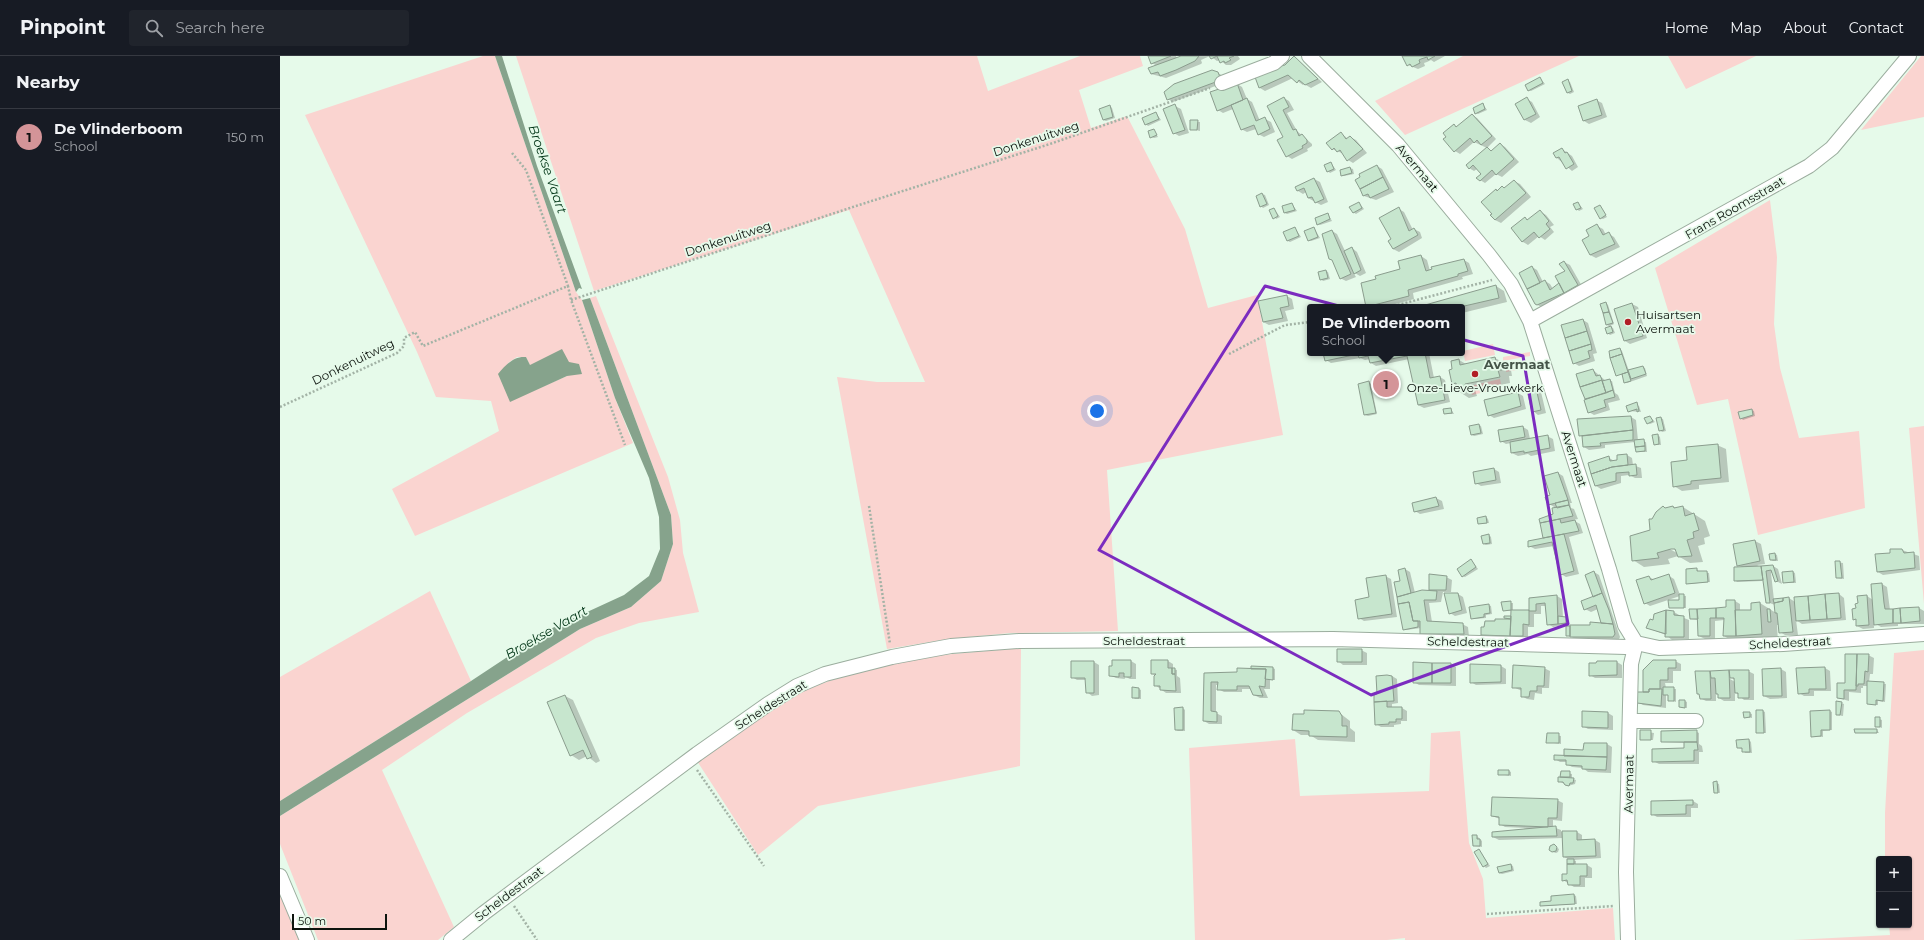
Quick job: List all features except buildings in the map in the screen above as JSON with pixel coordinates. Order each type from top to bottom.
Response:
[{"type":"street","points":[[1222,84],[1274,63],[1282,56]]},
{"type":"street","name":"Avermaat","points":[[1309,56],[1398,145],[1506,276],[1530,321],[1609,569],[1625,625],[1636,643],[1631,664],[1627,905],[1628,940]]},
{"type":"street","name":"Frans Roomsstraat","points":[[1530,321],[1809,166],[1832,148],[1909,56]]},
{"type":"street","name":"Scheldestraat","points":[[451,940],[507,896],[690,759],[768,704],[797,686],[825,674],[892,657],[951,646],[1019,642],[1333,639],[1626,647],[1636,643],[1659,648],[1783,644],[1924,634]]},
{"type":"street","points":[[1630,721],[1696,722]]},
{"type":"street","points":[[280,876],[307,940]]},
{"type":"path","name":"Donkenuitweg","points":[[571,300],[849,208],[1050,144],[1222,84]]},
{"type":"path","points":[[512,153],[526,170],[568,286],[571,300],[625,445]]},
{"type":"path","points":[[1401,304],[1506,276]]},
{"type":"path","name":"Donkenuitweg","points":[[280,407],[397,354],[404,346],[404,338],[415,332],[423,346],[568,286]]},
{"type":"path","points":[[1229,354],[1284,325],[1307,322]]},
{"type":"path","points":[[869,506],[892,657]]},
{"type":"path","points":[[690,759],[764,866]]},
{"type":"path","points":[[507,896],[537,940]]},
{"type":"path","points":[[1487,914],[1627,905]]},
{"type":"highlighted area","points":[[1265,286],[1523,356],[1568,624],[1371,695],[1099,550]]},
{"type":"shaded area","points":[[483,56],[495,56],[576,292],[582,300],[615,398],[633,443],[415,536],[392,489],[499,431],[491,401],[436,397],[417,352],[305,115]],"holes":[[[517,357],[526,357],[530,365],[567,376],[510,401],[508,363]]]},
{"type":"shaded area","points":[[516,56],[977,56],[988,91],[1080,56],[1140,56],[1143,66],[1079,90],[1091,128],[1127,116],[1185,229],[1208,308],[1257,295],[1283,435],[1107,470],[1118,631],[1010,633],[948,639],[887,649],[837,377],[877,382],[925,382],[849,210],[594,291]]},
{"type":"shaded area","points":[[1463,56],[1579,56],[1405,135],[1375,101]]},
{"type":"shaded area","points":[[1668,56],[1756,56],[1686,89]]},
{"type":"shaded area","points":[[1921,56],[1924,56],[1924,117],[1861,130]]},
{"type":"shaded area","points":[[1770,200],[1777,257],[1774,324],[1780,368],[1799,438],[1859,431],[1865,508],[1758,535],[1728,399],[1697,405],[1655,268]]},
{"type":"shaded area","points":[[596,296],[668,477],[680,520],[683,553],[699,612],[639,623],[596,638],[467,713],[382,770],[454,927],[438,940],[318,940],[280,844],[280,816],[580,629],[631,607],[661,581],[673,544],[671,515],[590,298]]},
{"type":"shaded area","points":[[1493,344],[1495,355],[1465,361],[1465,351]]},
{"type":"shaded area","points":[[1530,352],[1530,356],[1503,361],[1503,357]]},
{"type":"shaded area","points":[[1532,363],[1533,367],[1506,372],[1506,369]]},
{"type":"shaded area","points":[[1500,379],[1502,388],[1472,395],[1470,386]]},
{"type":"shaded area","points":[[1924,426],[1924,604],[1909,428]]},
{"type":"shaded area","points":[[430,591],[471,681],[280,801],[280,677]]},
{"type":"shaded area","points":[[1021,648],[1020,766],[818,806],[758,855],[697,761],[780,703],[805,690],[840,677],[919,657]]},
{"type":"shaded area","points":[[1924,650],[1924,940],[1793,940],[1890,935],[1889,928],[1912,928],[1912,856],[1885,856],[1885,813],[1894,653]]},
{"type":"shaded area","points":[[1460,731],[1469,843],[1483,879],[1486,918],[1613,908],[1615,940],[1405,940],[1405,938],[1387,940],[1195,940],[1189,748],[1295,739],[1300,796],[1429,791],[1431,733]]},
{"type":"shaded area","points":[[280,891],[302,940],[280,940]]},
{"type":"water","points":[[495,56],[502,56],[537,166],[582,289],[579,288],[576,292]]},
{"type":"water","name":"Broekse Vaart","points":[[590,298],[671,515],[673,544],[661,581],[631,607],[580,629],[280,816],[280,801],[471,681],[548,630],[624,595],[649,576],[660,549],[659,517],[649,478],[615,398],[582,300]]},
{"type":"water","points":[[562,349],[569,362],[579,364],[582,374],[567,376],[510,402],[498,374],[504,367],[510,362],[521,357],[526,357],[530,365]]},
{"type":"place","name":"Huisartsen Avermaat","points":[[1628,322]]},
{"type":"place","name":"Onze-Lieve-Vrouwkerk","points":[[1475,374]]},
{"type":"place","name":"De Vlinderboom","points":[[1386,384]]},
{"type":"district","name":"Avermaat","points":[[1517,364]]}]
